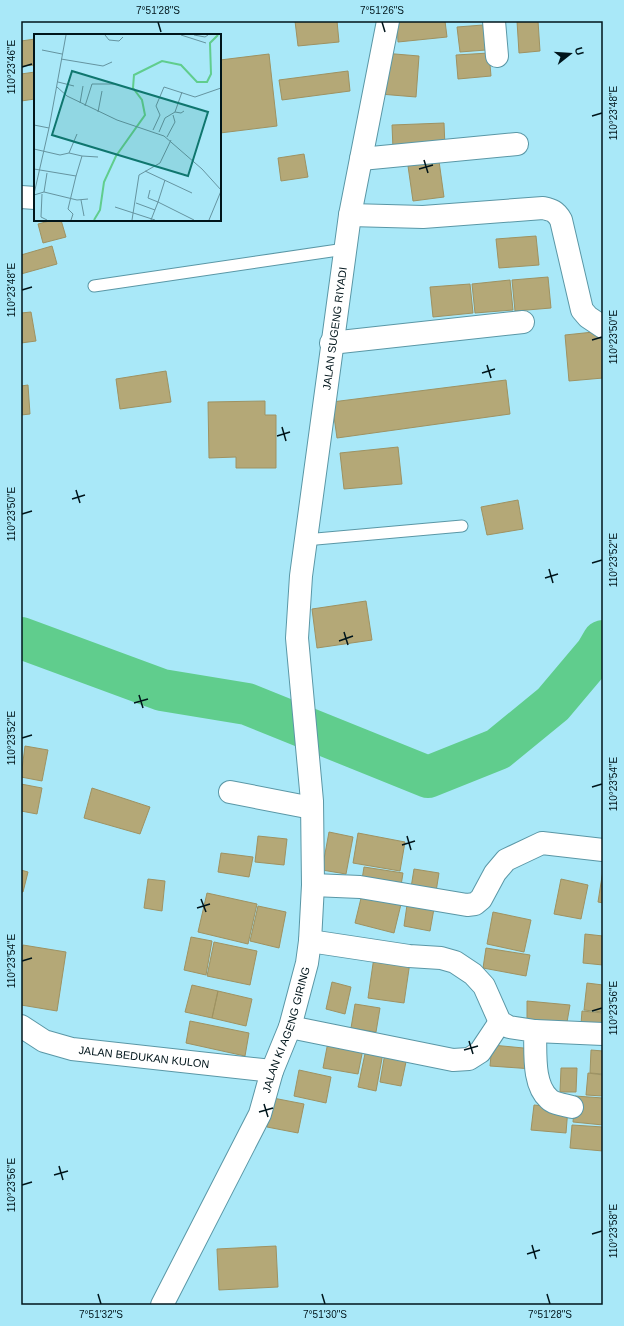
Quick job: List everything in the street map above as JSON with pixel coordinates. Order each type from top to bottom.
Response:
[{"type":"street","name":"JALAN SUGENG RIYADI","points":[[312,804],[297,638],[306,540],[344,249],[388,21]]},
{"type":"street","points":[[494,21],[497,56]]},
{"type":"street","points":[[361,159],[517,144]]},
{"type":"street","points":[[21,197],[34,198]]},
{"type":"street","points":[[350,215],[423,217],[484,211],[543,208],[557,212],[561,220],[582,310],[588,317],[603,327]]},
{"type":"street","points":[[331,343],[524,322]]},
{"type":"street","points":[[230,792],[312,804]]},
{"type":"street","name":"JALAN KI AGENG GIRING","points":[[162,1305],[260,1114],[272,1072],[290,1027],[310,942],[313,885],[312,804]]},
{"type":"street","points":[[313,885],[360,887],[467,905],[475,904],[481,899],[495,873],[506,860],[542,843],[603,850]]},
{"type":"street","points":[[310,942],[409,956],[441,958],[455,962],[473,974],[484,986],[500,1022],[509,1027],[535,1031],[603,1034]]},
{"type":"street","points":[[290,1027],[453,1060],[469,1059],[480,1052],[500,1022]]},
{"type":"street","name":"JALAN BEDUKAN KULON","points":[[21,1026],[44,1041],[72,1049],[272,1072]]},
{"type":"street","points":[[535,1031],[539,1080],[542,1088],[549,1100],[572,1107]]},
{"type":"lane","points":[[94,286],[344,249]]},
{"type":"lane","points":[[306,540],[462,526]]},
{"type":"building","points":[[295,21],[337,21],[339,42],[298,46]]},
{"type":"building","points":[[397,21],[445,21],[447,37],[398,42]]},
{"type":"building","points":[[517,21],[538,21],[540,51],[519,53]]},
{"type":"building","points":[[483,25],[486,50],[460,52],[457,27]]},
{"type":"building","points":[[34,39],[34,65],[21,66],[21,41]]},
{"type":"building","points":[[383,53],[419,56],[416,97],[380,94]]},
{"type":"building","points":[[489,53],[491,76],[458,79],[456,55]]},
{"type":"building","points":[[269,54],[277,126],[221,133],[221,60]]},
{"type":"building","points":[[348,71],[350,91],[282,100],[279,80]]},
{"type":"building","points":[[34,72],[34,99],[21,101],[21,74]]},
{"type":"building","points":[[444,123],[445,147],[393,149],[392,125]]},
{"type":"building","points":[[304,154],[308,177],[281,181],[278,158]]},
{"type":"building","points":[[439,161],[444,197],[413,201],[408,166]]},
{"type":"building","points":[[49,221],[61,221],[66,237],[43,243],[38,224]]},
{"type":"building","points":[[536,236],[539,265],[499,268],[496,239]]},
{"type":"building","points":[[52,246],[57,264],[21,274],[21,255]]},
{"type":"building","points":[[548,277],[551,308],[515,311],[512,280]]},
{"type":"building","points":[[510,280],[513,310],[475,313],[472,284]]},
{"type":"building","points":[[470,284],[473,313],[433,317],[430,287]]},
{"type":"building","points":[[31,312],[36,341],[21,343],[21,313]]},
{"type":"building","points":[[603,331],[603,378],[569,381],[565,335]]},
{"type":"building","points":[[166,371],[171,402],[120,409],[116,379]]},
{"type":"building","points":[[506,380],[510,414],[337,438],[332,402]]},
{"type":"building","points":[[28,385],[30,414],[21,415],[21,386]]},
{"type":"building","points":[[265,401],[265,415],[276,415],[276,468],[236,468],[236,457],[209,458],[208,402]]},
{"type":"building","points":[[398,447],[402,484],[344,489],[340,453]]},
{"type":"building","points":[[518,500],[523,529],[487,535],[481,507]]},
{"type":"building","points":[[366,601],[372,640],[317,648],[312,609]]},
{"type":"building","points":[[25,746],[48,750],[42,781],[21,777]]},
{"type":"building","points":[[21,784],[42,788],[37,814],[21,811]]},
{"type":"building","points":[[92,788],[150,807],[140,834],[84,818]]},
{"type":"building","points":[[329,832],[353,837],[346,874],[322,870]]},
{"type":"building","points":[[358,833],[405,842],[400,871],[353,863]]},
{"type":"building","points":[[258,836],[287,839],[284,865],[255,862]]},
{"type":"building","points":[[221,853],[253,857],[249,877],[218,872]]},
{"type":"building","points":[[364,867],[403,873],[400,892],[361,886]]},
{"type":"building","points":[[414,869],[439,873],[435,898],[410,894]]},
{"type":"building","points":[[21,870],[28,872],[23,892],[21,892]]},
{"type":"building","points":[[603,870],[603,903],[598,902]]},
{"type":"building","points":[[148,879],[165,881],[162,911],[144,908]]},
{"type":"building","points":[[561,879],[588,885],[581,919],[554,914]]},
{"type":"building","points":[[363,890],[402,900],[394,933],[355,923]]},
{"type":"building","points":[[207,893],[257,904],[248,944],[198,932]]},
{"type":"building","points":[[408,898],[435,903],[430,931],[404,926]]},
{"type":"building","points":[[258,906],[286,912],[279,948],[250,941]]},
{"type":"building","points":[[493,912],[531,920],[524,952],[487,944]]},
{"type":"building","points":[[585,934],[603,936],[603,965],[583,963]]},
{"type":"building","points":[[191,937],[212,941],[206,975],[184,970]]},
{"type":"building","points":[[214,942],[257,951],[250,985],[207,976]]},
{"type":"building","points":[[23,945],[66,952],[57,1011],[21,1005],[21,957]]},
{"type":"building","points":[[486,948],[530,955],[526,976],[483,968]]},
{"type":"building","points":[[374,957],[410,962],[404,1003],[368,998]]},
{"type":"building","points":[[332,982],[351,987],[345,1014],[326,1009]]},
{"type":"building","points":[[587,983],[603,985],[603,1012],[584,1010]]},
{"type":"building","points":[[192,985],[218,991],[212,1018],[185,1012]]},
{"type":"building","points":[[218,991],[252,999],[246,1026],[212,1018]]},
{"type":"building","points":[[527,1001],[570,1005],[567,1022],[527,1020]]},
{"type":"building","points":[[355,1004],[380,1008],[376,1032],[351,1028]]},
{"type":"building","points":[[582,1011],[603,1013],[603,1027],[581,1024]]},
{"type":"building","points":[[190,1021],[249,1033],[245,1056],[186,1043]]},
{"type":"building","points":[[328,1042],[363,1049],[358,1074],[323,1068]]},
{"type":"building","points":[[492,1045],[534,1049],[533,1069],[490,1066]]},
{"type":"building","points":[[366,1049],[383,1053],[376,1091],[358,1087]]},
{"type":"building","points":[[591,1050],[603,1051],[603,1074],[590,1073]]},
{"type":"building","points":[[385,1053],[407,1057],[401,1086],[380,1082]]},
{"type":"building","points":[[561,1068],[577,1068],[576,1092],[560,1092]]},
{"type":"building","points":[[299,1070],[331,1077],[326,1103],[294,1096]]},
{"type":"building","points":[[588,1073],[603,1075],[603,1096],[586,1095]]},
{"type":"building","points":[[575,1096],[603,1098],[603,1125],[573,1122]]},
{"type":"building","points":[[273,1098],[304,1104],[298,1133],[267,1127]]},
{"type":"building","points":[[534,1105],[568,1108],[566,1133],[531,1130]]},
{"type":"building","points":[[572,1125],[603,1127],[603,1151],[570,1148]]},
{"type":"building","points":[[276,1246],[278,1287],[219,1290],[217,1249]]},
{"type":"waterway","points":[[21,638],[162,690],[247,704],[428,777],[498,749],[553,704],[596,653],[603,641]]}]
